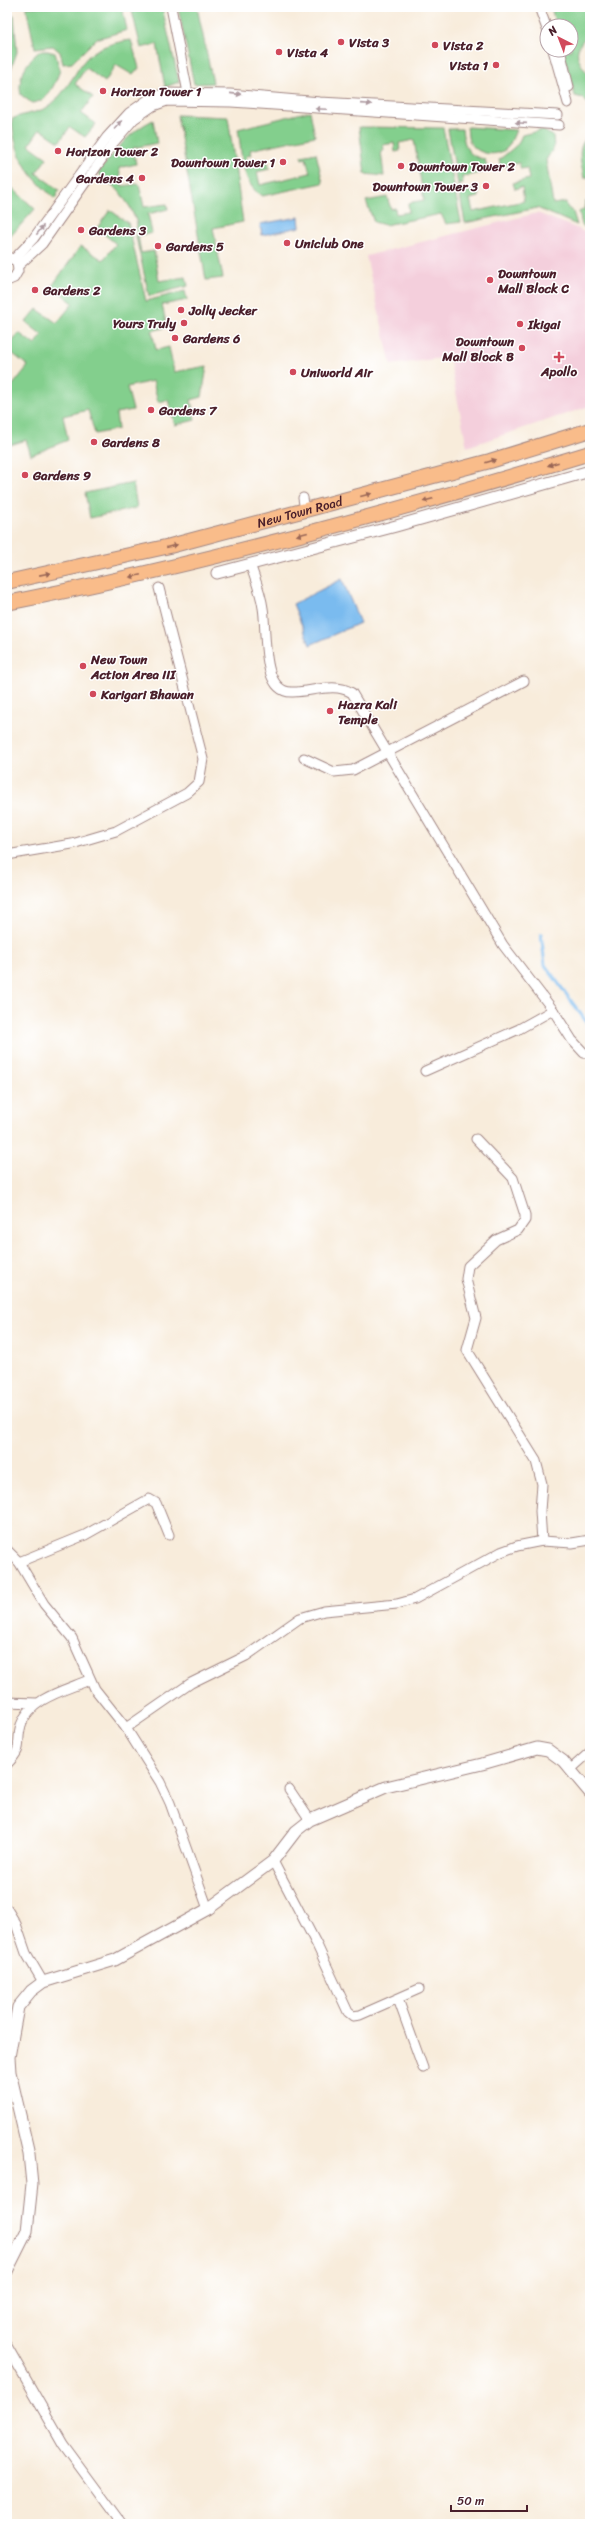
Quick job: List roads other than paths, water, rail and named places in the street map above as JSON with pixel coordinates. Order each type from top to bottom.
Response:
[{"type":"main road","name":"New Town Road","points":[[7,582],[170,546],[304,504],[490,462],[590,430]]},
{"type":"main road","name":"New Town Road","points":[[7,603],[160,570],[476,488],[590,453]]},
{"type":"street","points":[[171,7],[188,93]]},
{"type":"street","points":[[539,7],[543,18]]},
{"type":"street","points":[[545,7],[549,18]]},
{"type":"street","points":[[556,58],[570,102],[562,58]]},
{"type":"street","points":[[13,260],[33,239],[107,137],[128,113],[149,99],[165,93],[230,94],[466,114],[560,125]]},
{"type":"street","points":[[13,260],[42,244],[114,142],[134,119],[153,106],[167,101],[232,102],[466,114],[558,115]]},
{"type":"street","points":[[8,282],[17,275],[13,260]]},
{"type":"street","points":[[217,573],[396,526],[590,471]]},
{"type":"street","points":[[250,564],[261,595],[267,660],[276,684],[282,691],[291,692],[344,688],[352,693],[359,702],[388,751],[463,882],[503,945],[553,1010],[572,1040],[584,1053],[590,1054]]},
{"type":"street","points":[[7,855],[72,844],[116,831],[180,798],[199,782],[203,759],[159,588]]},
{"type":"street","points":[[304,758],[334,772],[352,770],[524,681]]},
{"type":"street","points":[[425,1071],[519,1029],[553,1010]]},
{"type":"street","points":[[476,1139],[513,1178],[525,1215],[525,1220],[518,1230],[496,1240],[468,1266],[466,1279],[476,1318],[468,1350],[536,1461],[542,1484],[540,1511],[542,1541]]},
{"type":"street","points":[[19,1562],[85,1536],[149,1499],[156,1503],[169,1535]]},
{"type":"street","points":[[126,1728],[191,1683],[246,1656],[300,1618],[324,1611],[397,1604],[415,1598],[501,1552],[542,1541],[572,1543],[590,1540]]},
{"type":"street","points":[[7,1550],[19,1562],[44,1604],[72,1638],[89,1680],[126,1728],[160,1782],[170,1803],[208,1909]]},
{"type":"street","points":[[7,1702],[36,1703],[89,1680]]},
{"type":"street","points":[[7,1764],[18,1753],[22,1724],[36,1703]]},
{"type":"street","points":[[7,2271],[27,2231],[32,2184],[29,2154],[8,2072],[9,2057],[18,2007],[32,1990],[43,1982],[115,1960],[208,1909],[273,1861],[296,1831],[310,1820],[386,1787],[482,1764],[537,1748],[548,1750],[571,1769],[590,1792]]},
{"type":"street","points":[[571,1769],[590,1752]]},
{"type":"street","points":[[289,1789],[310,1820]]},
{"type":"street","points":[[273,1861],[317,1945],[348,2012],[352,2016],[360,2015],[398,1999],[419,1988]]},
{"type":"street","points":[[7,1909],[16,1924],[26,1953],[43,1982]]},
{"type":"street","points":[[398,1999],[423,2068]]},
{"type":"street","points":[[7,2346],[63,2444],[122,2524]]},
{"type":"water","points":[[299,217],[300,227],[262,235],[260,224]]},
{"type":"water","points":[[342,579],[360,623],[310,645],[293,604]]},
{"type":"waterway","points":[[541,934],[545,965],[590,1027]]},
{"type":"place","name":"Vista 3","points":[[341,42]]},
{"type":"place","name":"Vista 2","points":[[435,45]]},
{"type":"place","name":"Vista 4","points":[[279,52]]},
{"type":"place","name":"Vista 1","points":[[496,65]]},
{"type":"place","name":"Horizon Tower 1","points":[[103,91]]},
{"type":"place","name":"Horizon Tower 2","points":[[58,151]]},
{"type":"place","name":"Downtown Tower 1","points":[[283,162]]},
{"type":"place","name":"Downtown Tower 2","points":[[401,166]]},
{"type":"place","name":"Gardens 4","points":[[142,178]]},
{"type":"place","name":"Downtown Tower 3","points":[[486,186]]},
{"type":"place","name":"Gardens 3","points":[[81,230]]},
{"type":"place","name":"Uniclub One","points":[[287,243]]},
{"type":"place","name":"Gardens 5","points":[[158,246]]},
{"type":"place","name":"Downtown Mall Block C","points":[[490,280]]},
{"type":"place","name":"Gardens 2","points":[[35,290]]},
{"type":"place","name":"Jolly Jecker","points":[[181,310]]},
{"type":"place","name":"Yours Truly","points":[[184,323]]},
{"type":"place","name":"Ikigai","points":[[520,324]]},
{"type":"place","name":"Gardens 6","points":[[175,338]]},
{"type":"place","name":"Downtown Mall Block B","points":[[522,348]]},
{"type":"place","name":"Apollo","points":[[559,357]]},
{"type":"place","name":"Uniworld Air","points":[[293,372]]},
{"type":"place","name":"Gardens 7","points":[[151,410]]},
{"type":"place","name":"Gardens 8","points":[[94,442]]},
{"type":"place","name":"Gardens 9","points":[[25,475]]},
{"type":"place","name":"New Town Action Area III","points":[[83,666]]},
{"type":"place","name":"Karigari Bhawan","points":[[93,694]]},
{"type":"place","name":"Hazra Kali Temple","points":[[330,711]]}]
